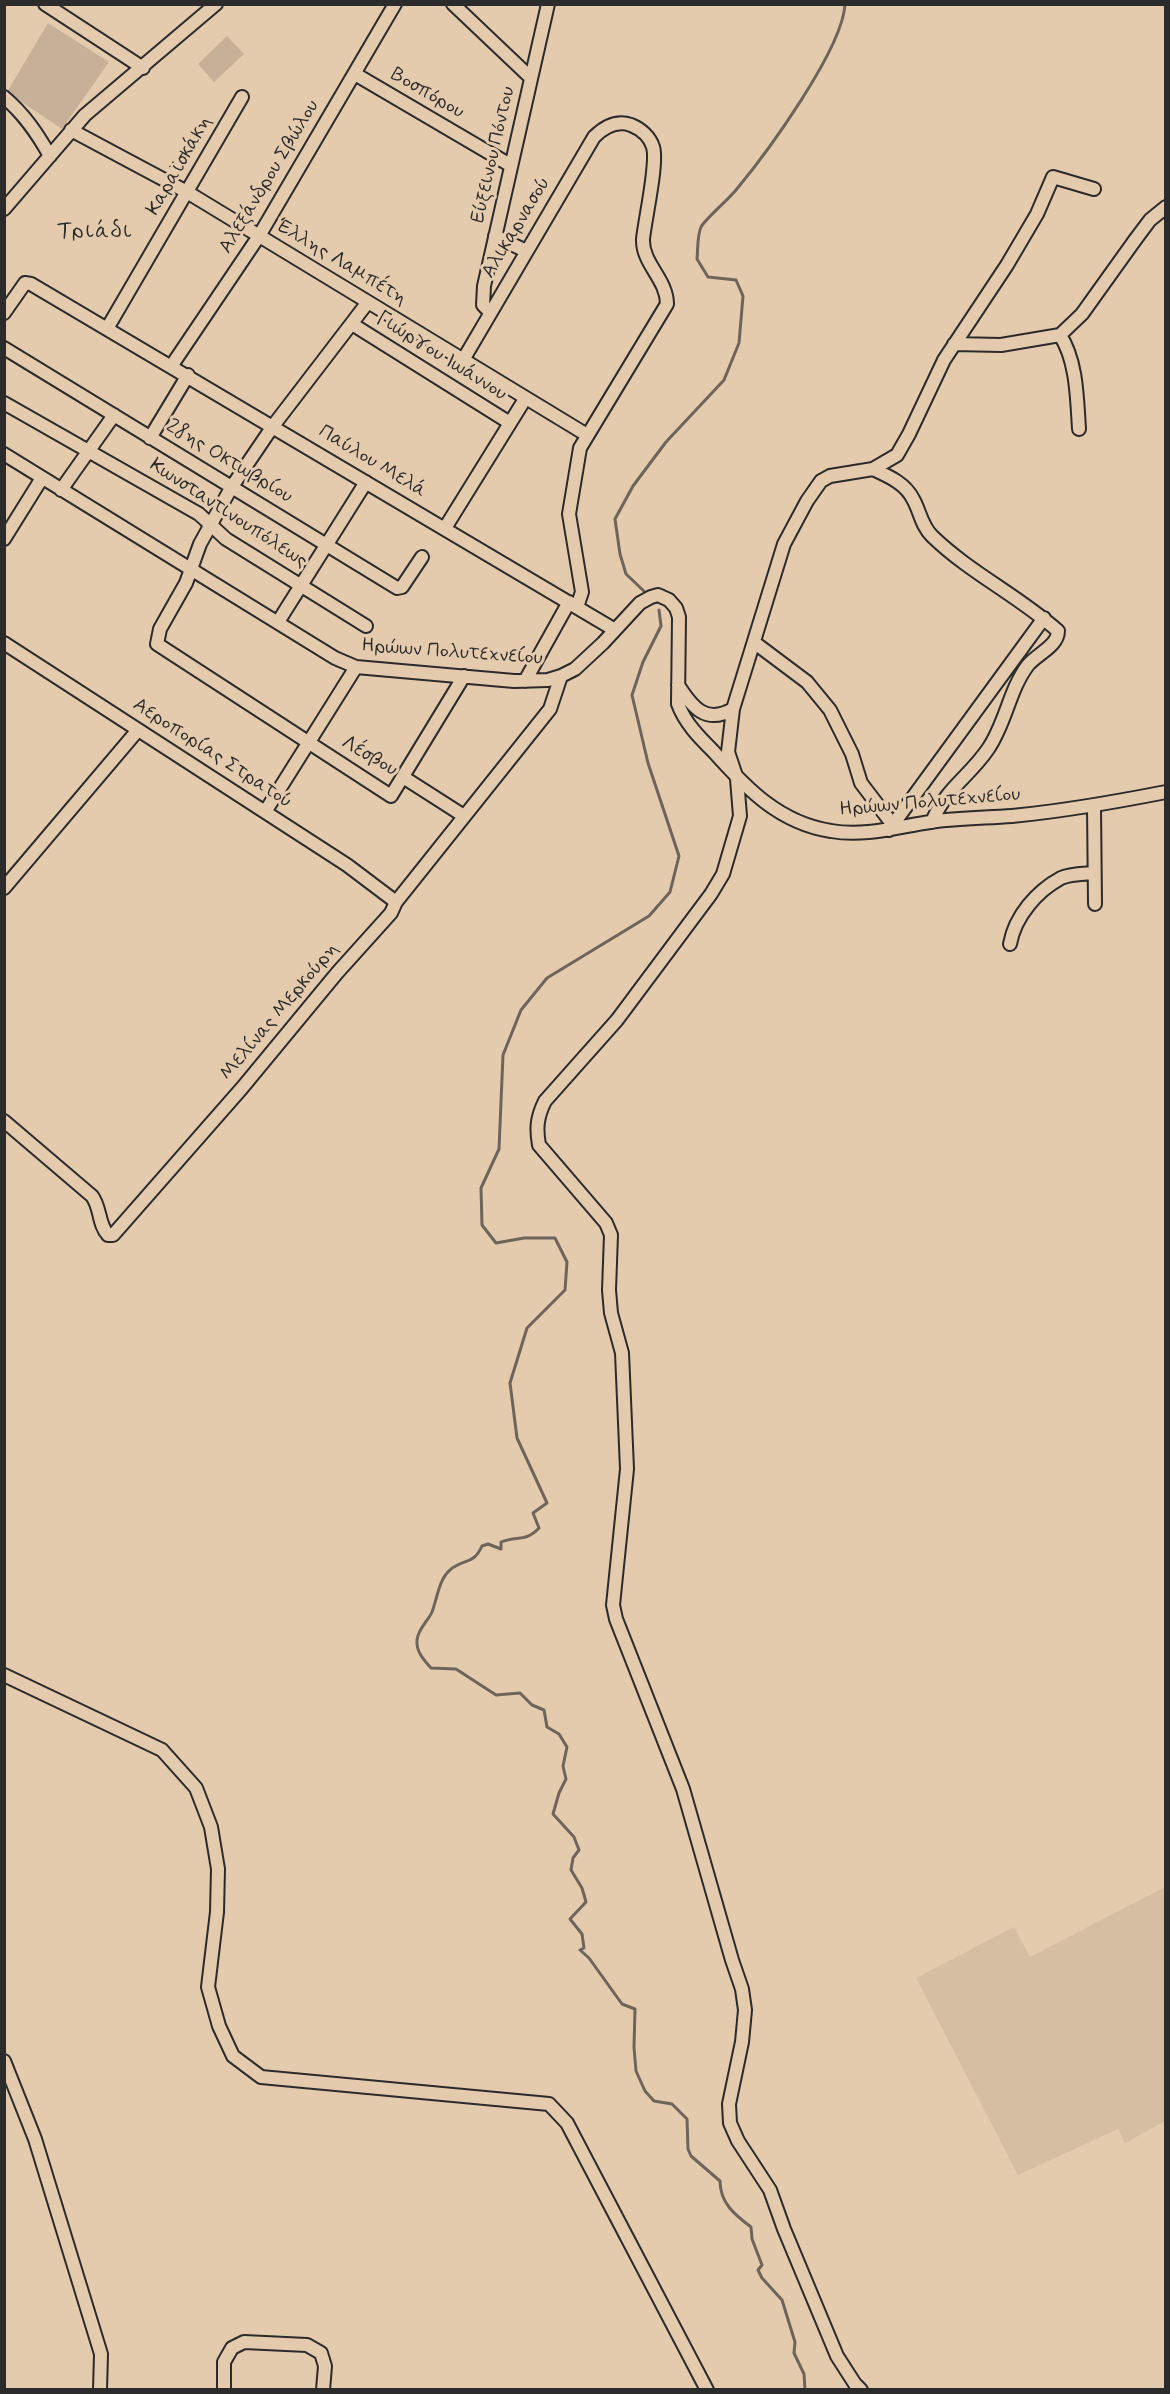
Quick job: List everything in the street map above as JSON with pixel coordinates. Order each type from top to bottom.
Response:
[{"type":"street","points":[[45,4],[143,68]]},
{"type":"street","name":"Αλεξάνδρου Σβώλου","points":[[172,365],[259,236],[395,4]]},
{"type":"street","points":[[453,4],[531,78]]},
{"type":"street","name":"Εύξεινου Πόντου","points":[[490,312],[483,305],[483,295],[510,165],[548,4]]},
{"type":"street","points":[[4,209],[71,130],[93,108],[215,5]]},
{"type":"street","name":"Βοσπόρου","points":[[355,74],[510,165]]},
{"type":"street","points":[[4,97],[27,119],[50,156]]},
{"type":"street","name":"Καραϊσκάκη","points":[[108,327],[242,97]]},
{"type":"street","name":"Αλικαρνασού","points":[[463,360],[594,137],[615,124],[627,124],[642,131],[654,149],[643,244],[646,259],[664,286],[667,304],[587,435]]},
{"type":"street","name":"Έλλης Λαμπέτη","points":[[71,130],[187,192],[587,435]]},
{"type":"street","points":[[861,2390],[837,2356],[770,2190],[738,2141],[730,2123],[729,2104],[742,2042],[745,2010],[742,1989],[683,1789],[616,1619],[613,1605],[627,1469],[622,1353],[609,1290],[610,1235],[606,1223],[538,1145],[536,1130],[538,1115],[545,1101],[617,1020],[711,894],[723,874],[740,816],[737,779],[728,752],[733,709],[784,544],[807,501],[821,481],[830,476],[873,469],[897,455],[944,360],[1006,266],[1036,214],[1053,177],[1094,189]]},
{"type":"street","points":[[954,344],[1001,345],[1031,342],[1060,335],[1082,314],[1150,220],[1166,207]]},
{"type":"street","points":[[495,236],[526,251]]},
{"type":"street","points":[[4,313],[20,287],[27,283],[108,327]]},
{"type":"street","points":[[308,743],[158,646],[157,637],[191,570],[200,544],[231,488],[273,426],[368,302]]},
{"type":"street","name":"Γιώργου Ιωάννου","points":[[352,324],[510,423]]},
{"type":"street","name":"Παύλου Μελά","points":[[108,327],[615,630]]},
{"type":"street","points":[[1060,335],[1070,360],[1077,396],[1079,429]]},
{"type":"street","name":"28ης Οκτωβρίου","points":[[4,348],[398,589],[402,587],[422,557]]},
{"type":"street","points":[[150,438],[188,375]]},
{"type":"street","points":[[445,528],[525,399]]},
{"type":"street","name":"Κωνσταντινουπόλεως","points":[[4,403],[199,514],[226,538],[366,626]]},
{"type":"street","points":[[61,490],[114,415]]},
{"type":"street","points":[[525,681],[582,592],[569,514],[579,454],[587,435]]},
{"type":"street","name":"Ηρώων Πολυτεχνείου","points":[[4,454],[335,658],[357,667],[525,681],[548,680],[561,676],[582,663],[640,603],[651,597],[660,596],[672,602],[676,608],[679,623],[678,704],[697,736],[737,779],[774,810],[801,822],[831,831],[867,832],[932,822],[1013,816],[1094,806],[1166,792]]},
{"type":"street","points":[[873,469],[897,481],[908,490],[915,500],[918,515],[929,533],[964,564],[1044,618],[1058,631],[1058,637],[1029,664],[1016,686],[989,748],[976,765],[951,789],[938,807],[932,822]]},
{"type":"street","points":[[4,539],[42,478]]},
{"type":"street","points":[[278,622],[366,482]]},
{"type":"street","points":[[755,643],[807,682],[830,710],[852,754],[861,783],[894,827],[1044,618]]},
{"type":"street","name":"Αεροπορίας Στρατού","points":[[4,643],[347,865],[396,902]]},
{"type":"street","points":[[265,812],[357,667]]},
{"type":"street","points":[[403,777],[464,676]]},
{"type":"street","name":"Μελίνας Μερκούρη","points":[[4,1121],[92,1196],[98,1204],[103,1228],[108,1235],[112,1235],[242,1088],[337,973],[391,913],[396,902],[550,709],[561,676]]},
{"type":"street","points":[[678,685],[691,704],[710,716],[725,714],[733,709]]},
{"type":"street","points":[[4,888],[138,730]]},
{"type":"street","name":"Λέσβου","points":[[308,743],[391,796],[403,777],[464,816]]},
{"type":"street","points":[[1094,806],[1095,904]]},
{"type":"street","points":[[1010,944],[1012,931],[1033,899],[1063,877],[1094,873]]},
{"type":"street","points":[[4,1675],[162,1750],[196,1788],[211,1827],[218,1869],[217,1912],[208,1987],[219,2026],[233,2056],[261,2077],[549,2104],[567,2124],[707,2390]]},
{"type":"street","points":[[4,2061],[35,2139],[102,2354],[100,2390]]},
{"type":"street","points":[[224,2390],[224,2362],[232,2348],[244,2342],[307,2345],[321,2353],[325,2366],[323,2390]]},
{"type":"shaded area","points":[[48,23],[109,62],[62,129],[7,92]]},
{"type":"shaded area","points":[[227,36],[244,54],[214,82],[198,64]]},
{"type":"shaded area","points":[[1165,1887],[1165,2121],[1125,2143],[1118,2129],[1018,2175],[916,1978],[1014,1927],[1030,1957]]},
{"type":"waterway","points":[[646,593],[626,574],[620,554],[615,519],[633,486],[666,442],[724,380],[739,343],[743,296],[736,280],[708,277],[697,259],[701,227],[749,174],[801,100],[831,47],[841,23],[845,4]]},
{"type":"waterway","points":[[659,610],[661,626],[643,662],[632,695],[648,763],[679,856],[670,892],[649,916],[547,978],[521,1010],[503,1055],[499,1149],[481,1188],[482,1225],[496,1243],[524,1238],[555,1238],[567,1262],[565,1290],[527,1328],[510,1383],[517,1438],[547,1503],[533,1513],[539,1528],[534,1533],[501,1542],[501,1549],[488,1544],[482,1546],[475,1556],[455,1566],[446,1574],[432,1612],[419,1632],[417,1644],[421,1655],[431,1668],[456,1669],[496,1695],[520,1693],[532,1705],[544,1710],[547,1727],[559,1734],[567,1747],[563,1766],[566,1779],[553,1814],[574,1837],[579,1850],[573,1858],[571,1870],[582,1888],[586,1902],[570,1919],[582,1934],[584,1948],[580,1950],[589,1958],[622,2004],[635,2009],[636,2071],[645,2091],[654,2101],[672,2104],[687,2119],[688,2149],[691,2156],[720,2181],[726,2202],[734,2213],[751,2227],[752,2239],[762,2265],[758,2270],[762,2278],[782,2300],[795,2342],[794,2353],[804,2374],[805,2390]]},
{"type":"district","name":"Τριάδι","points":[[95,232]]}]
